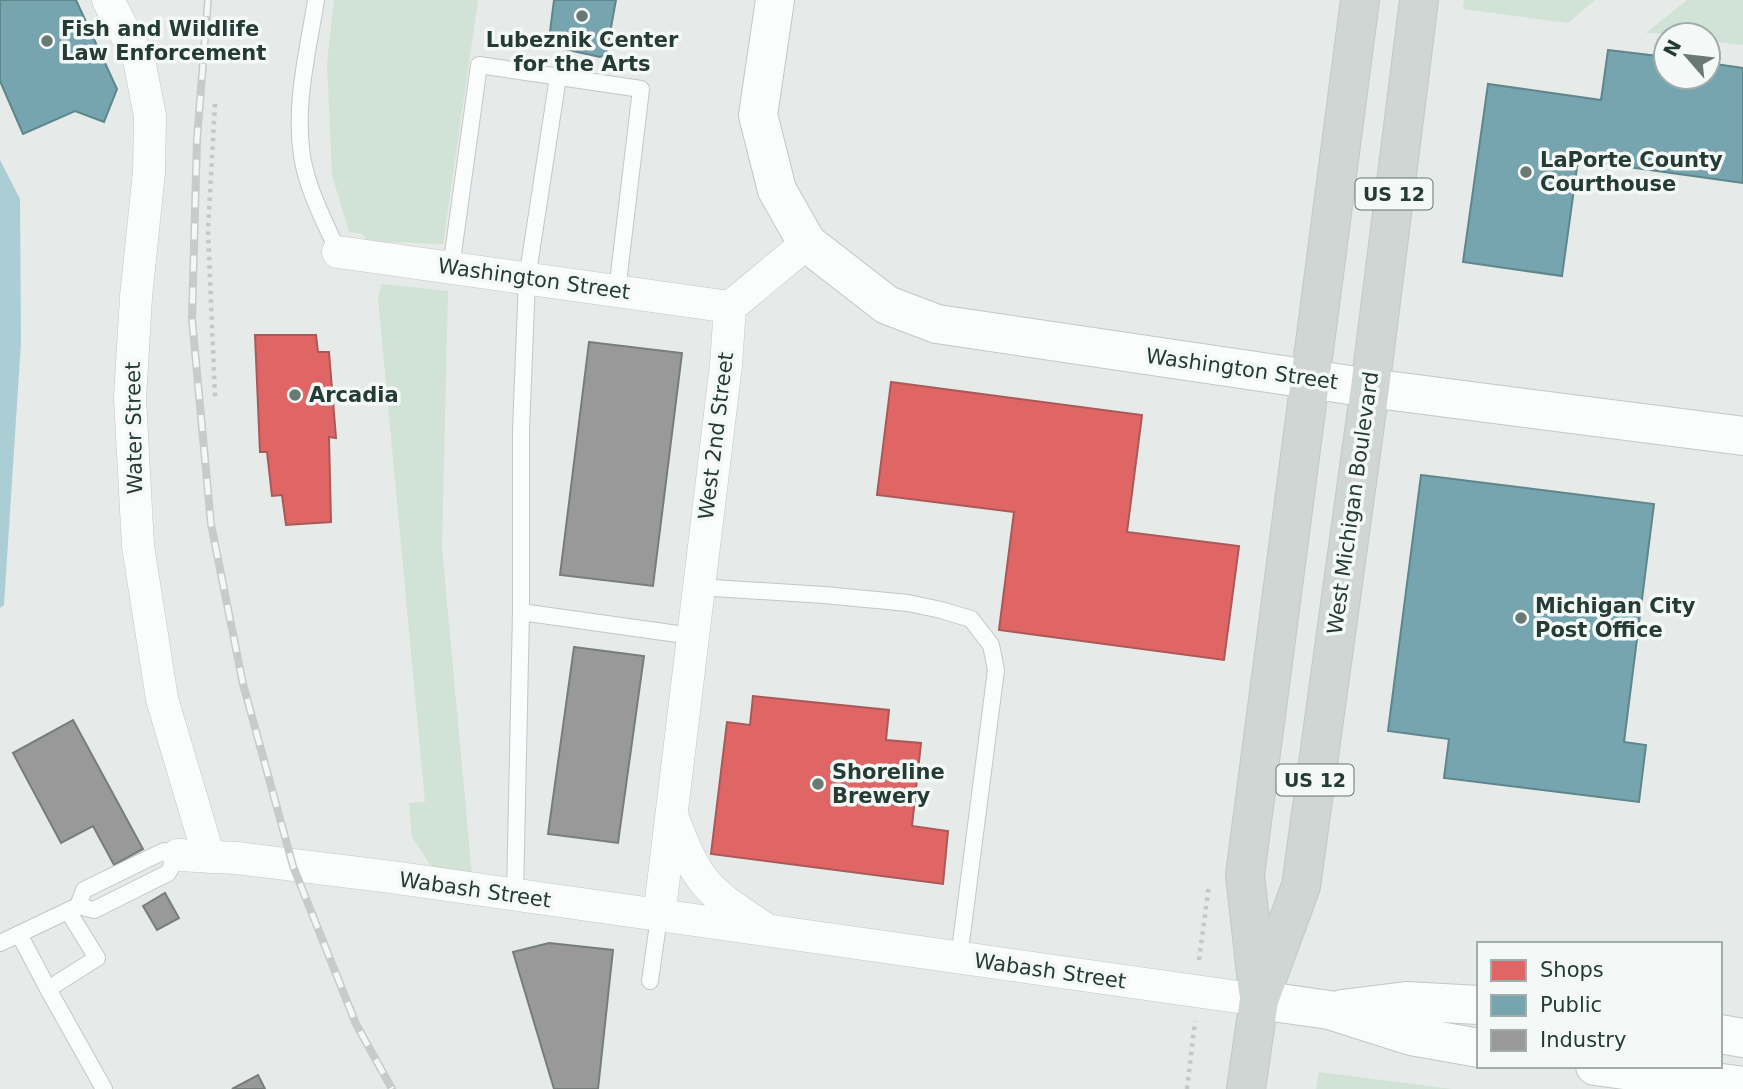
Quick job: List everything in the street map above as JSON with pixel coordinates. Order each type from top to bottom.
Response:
[{"type":"main road","name":"West Michigan Boulevard","points":[[1259,1000],[1245,875],[1360,0]]},
{"type":"main road","name":"West Michigan Boulevard","points":[[1246,1089],[1259,1000],[1301,886],[1370,388],[1419,0]]},
{"type":"street","name":"Water Street","points":[[108,0],[139,61],[150,117],[149,173],[136,298],[130,398],[138,546],[162,699],[193,856]]},
{"type":"street","points":[[730,307],[807,243],[777,190],[758,115],[775,0]]},
{"type":"street","name":"Washington Street","points":[[807,243],[887,305],[937,324],[1370,388],[1743,436]]},
{"type":"street","name":"Washington Street","points":[[338,252],[730,307]]},
{"type":"street","name":"West 2nd Street","points":[[659,917],[726,365],[730,307]]},
{"type":"street","name":"Wabash Street","points":[[673,817],[699,880],[712,892],[771,932]]},
{"type":"street","name":"Wabash Street","points":[[193,856],[391,877],[1329,1010],[1411,1036],[1477,1048]]},
{"type":"street","name":"Wabash Street","points":[[1329,1010],[1406,1001],[1477,1005]]},
{"type":"street","points":[[1722,1034],[1743,1038]]},
{"type":"street","points":[[1610,1068],[1743,1086]]},
{"type":"lane","points":[[316,0],[300,99],[302,157],[318,206],[338,252]]},
{"type":"lane","points":[[451,268],[479,65],[640,89],[617,291]]},
{"type":"lane","points":[[515,896],[521,612],[521,430],[527,279],[558,76]]},
{"type":"lane","points":[[697,587],[908,603],[971,619],[991,645],[996,670],[959,958]]},
{"type":"lane","points":[[521,612],[692,636]]},
{"type":"lane","points":[[73,908],[84,890],[164,851],[193,856]]},
{"type":"lane","points":[[0,943],[73,908],[94,910],[140,888],[193,856]]},
{"type":"lane","points":[[48,989],[97,958],[73,908]]},
{"type":"lane","points":[[650,981],[659,917]]},
{"type":"lane","points":[[19,934],[104,1089]]},
{"type":"path","points":[[215,104],[208,230],[215,397]]},
{"type":"path","points":[[1187,1089],[1194,1035]]},
{"type":"green space","points":[[334,0],[478,0],[443,244],[367,241],[362,234],[349,232],[332,175],[327,63]]},
{"type":"green space","points":[[1464,0],[1595,0],[1568,23],[1463,9]]},
{"type":"green space","points":[[1687,0],[1743,0],[1743,45],[1722,43],[1722,21],[1661,21]]},
{"type":"green space","points":[[381,284],[448,291],[442,548],[472,875],[431,866],[412,837],[409,803],[425,802],[378,298]]},
{"type":"green space","points":[[1319,1072],[1452,1089],[1316,1089]]},
{"type":"water","points":[[0,160],[20,199],[21,342],[4,605],[0,608]]},
{"type":"building: Shops","name":"Arcadia","points":[[255,335],[316,335],[318,352],[329,352],[336,438],[329,437],[331,522],[286,525],[282,495],[272,496],[267,452],[260,452]]},
{"type":"building: Shops","points":[[891,382],[1142,415],[1127,532],[1239,546],[1224,660],[999,630],[1014,512],[877,495]]},
{"type":"building: Shops","name":"Shoreline Brewery","points":[[753,696],[889,710],[886,740],[921,743],[912,826],[948,831],[943,884],[711,854],[727,722],[750,725]]},
{"type":"building: Public","name":"Fish and Wildlife Law Enforcement","points":[[0,0],[76,0],[117,89],[104,122],[75,111],[23,134],[0,81]]},
{"type":"building: Public","name":"Lubeznik Center for the Arts","points":[[554,0],[616,0],[606,55],[600,57],[563,49],[559,36],[550,32]]},
{"type":"building: Public","name":"LaPorte County Courthouse","points":[[1608,50],[1652,55],[1652,91],[1722,91],[1722,65],[1743,68],[1743,183],[1578,160],[1562,276],[1463,262],[1488,84],[1601,100]]},
{"type":"building: Public","name":"Michigan City Post Office","points":[[1421,475],[1654,504],[1624,742],[1646,745],[1639,802],[1444,778],[1449,739],[1388,731]]},
{"type":"building: Industry","points":[[589,342],[682,353],[653,586],[560,575]]},
{"type":"building: Industry","points":[[574,647],[644,656],[618,843],[548,834]]},
{"type":"building: Industry","points":[[73,720],[143,849],[114,865],[93,826],[61,843],[13,753]]},
{"type":"building: Industry","points":[[165,893],[179,918],[157,930],[143,906]]},
{"type":"building: Industry","points":[[549,943],[613,950],[598,1089],[554,1089],[513,952]]},
{"type":"building: Industry","points":[[258,1075],[265,1089],[232,1089]]},
{"type":"railway","points":[[208,0],[197,139],[192,319],[211,524],[243,684],[293,866],[356,1024],[392,1089]]},
{"type":"place","name":"Lubeznik Center for the Arts","points":[[582,16]]},
{"type":"place","name":"Fish and Wildlife Law Enforcement","points":[[47,41]]},
{"type":"place","name":"LaPorte County Courthouse","points":[[1526,172]]},
{"type":"place","name":"Arcadia","points":[[295,395]]},
{"type":"place","name":"Michigan City Post Office","points":[[1521,618]]},
{"type":"place","name":"Shoreline Brewery","points":[[818,784]]}]
